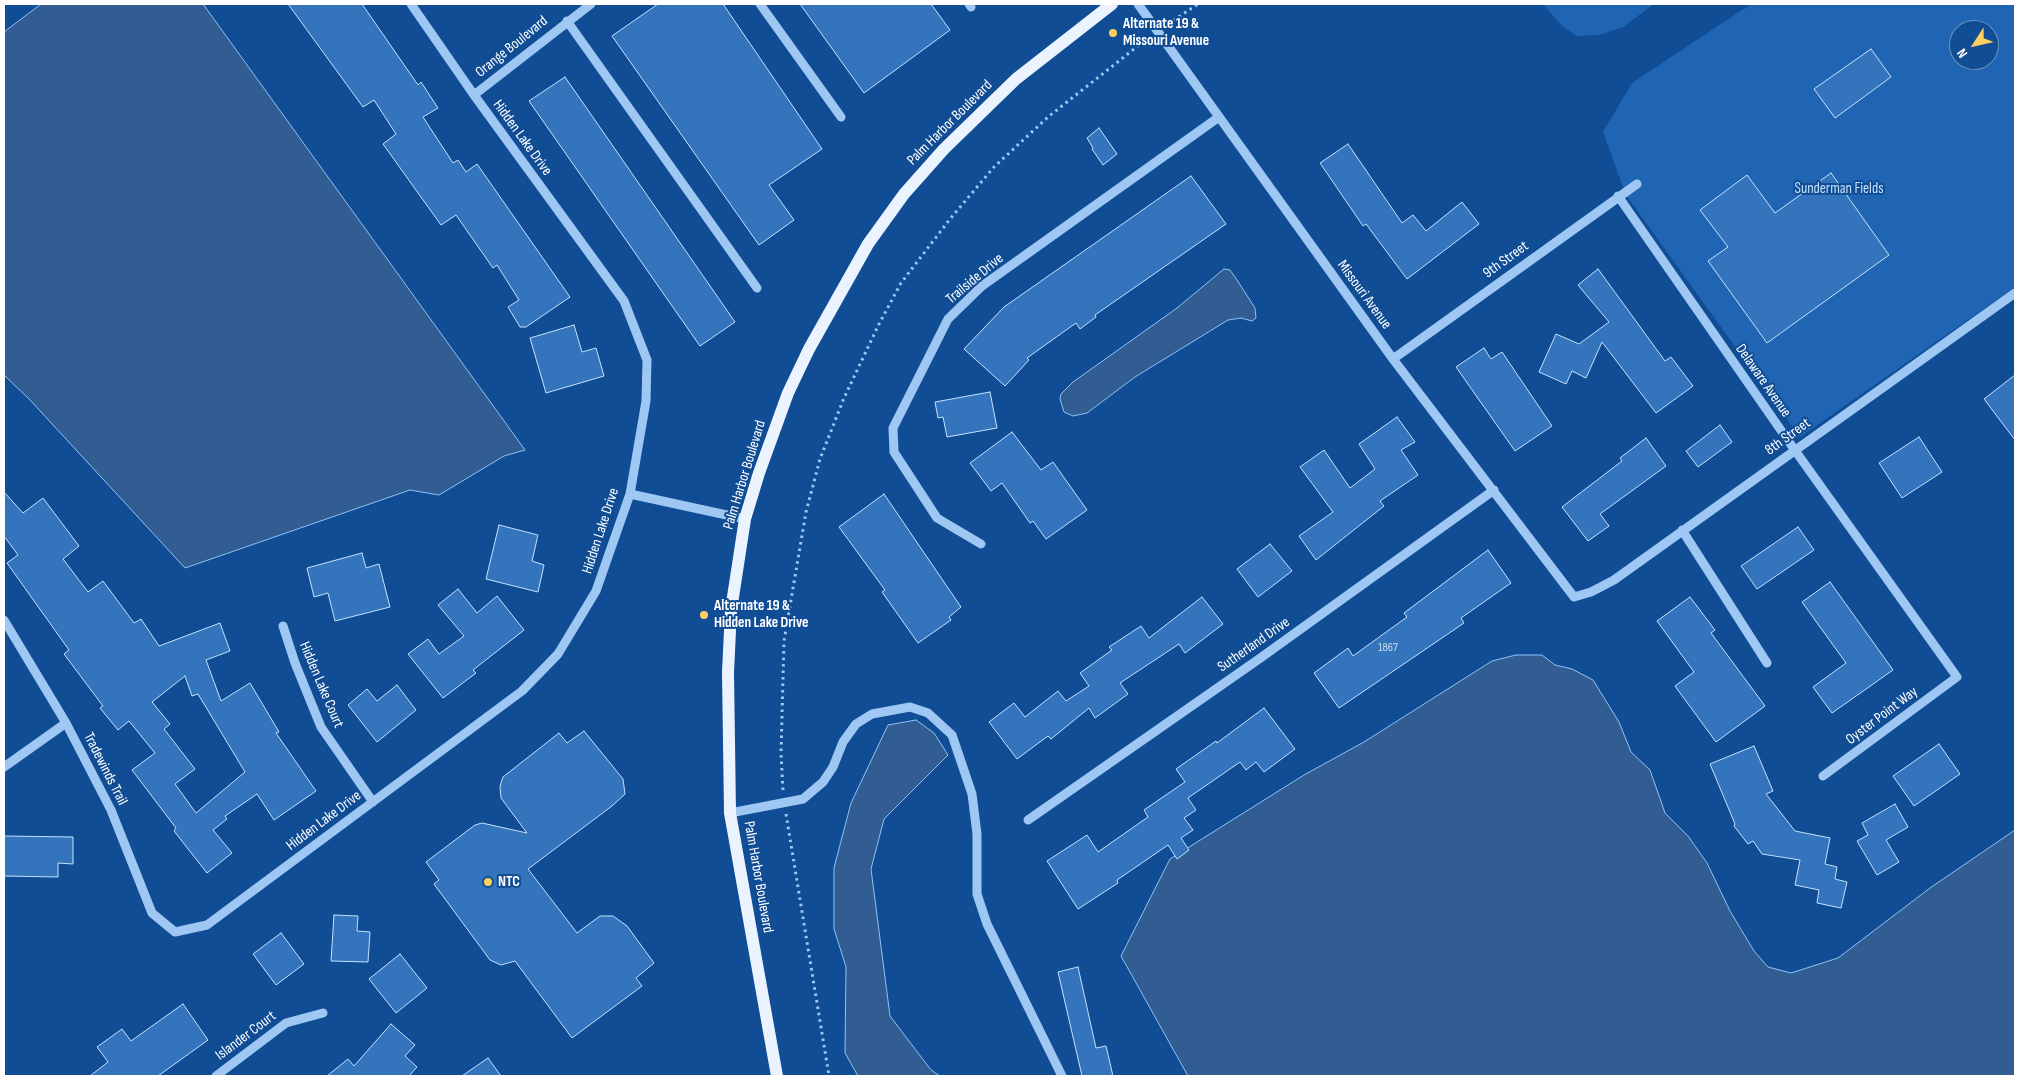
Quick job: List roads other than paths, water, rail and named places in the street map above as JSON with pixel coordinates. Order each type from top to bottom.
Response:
[{"type":"main road","name":"Palm Harbor Boulevard","points":[[777,1076],[730,813],[728,672],[731,610],[745,519],[788,393],[809,349],[868,244],[894,208],[944,149],[1016,79],[1112,4]]},
{"type":"street","name":"Hidden Lake Drive","points":[[175,932],[207,925],[522,691],[558,654],[596,591],[630,494],[646,402],[647,360],[624,302],[474,95],[411,4]]},
{"type":"street","name":"Orange Boulevard","points":[[474,95],[591,4]]},
{"type":"street","points":[[760,4],[841,117]]},
{"type":"street","name":"Missouri Avenue","points":[[1138,4],[1393,359],[1574,597]]},
{"type":"street","points":[[567,21],[757,288]]},
{"type":"street","name":"Trailside Drive","points":[[981,544],[937,518],[894,452],[893,428],[948,319],[982,286],[1219,117]]},
{"type":"street","name":"9th Street","points":[[1393,359],[1637,184]]},
{"type":"street","name":"Delaware Avenue","points":[[1618,196],[1794,449],[1957,677]]},
{"type":"street","name":"8th Street","points":[[1574,597],[1591,592],[1614,580],[1794,449],[2015,293]]},
{"type":"street","name":"Sutherland Drive","points":[[1028,820],[1259,659],[1494,490]]},
{"type":"street","points":[[630,494],[745,519]]},
{"type":"street","points":[[1682,530],[1767,663]]},
{"type":"street","name":"Tradewinds Trail","points":[[4,620],[66,723],[110,810],[152,913],[175,932]]},
{"type":"street","name":"Hidden Lake Court","points":[[284,626],[295,663],[321,727],[373,802]]},
{"type":"street","name":"Oyster Point Way","points":[[1823,776],[1957,677]]},
{"type":"street","points":[[730,813],[803,799],[823,782],[833,767],[843,742],[856,724],[872,714],[910,707],[928,713],[952,735],[972,794],[977,834],[977,894],[987,924],[1062,1076]]},
{"type":"street","points":[[4,767],[66,723]]},
{"type":"street","name":"Islander Court","points":[[216,1076],[286,1022],[323,1013]]},
{"type":"place","name":"Alternate 19 & Missouri Avenue","points":[[1113,33]]},
{"type":"place","name":"Alternate 19 & Hidden Lake Drive","points":[[704,615]]},
{"type":"place","name":"NTC","points":[[488,882]]},
{"type":"park label","name":"Sunderman Fields","points":[[1839,189]]}]
